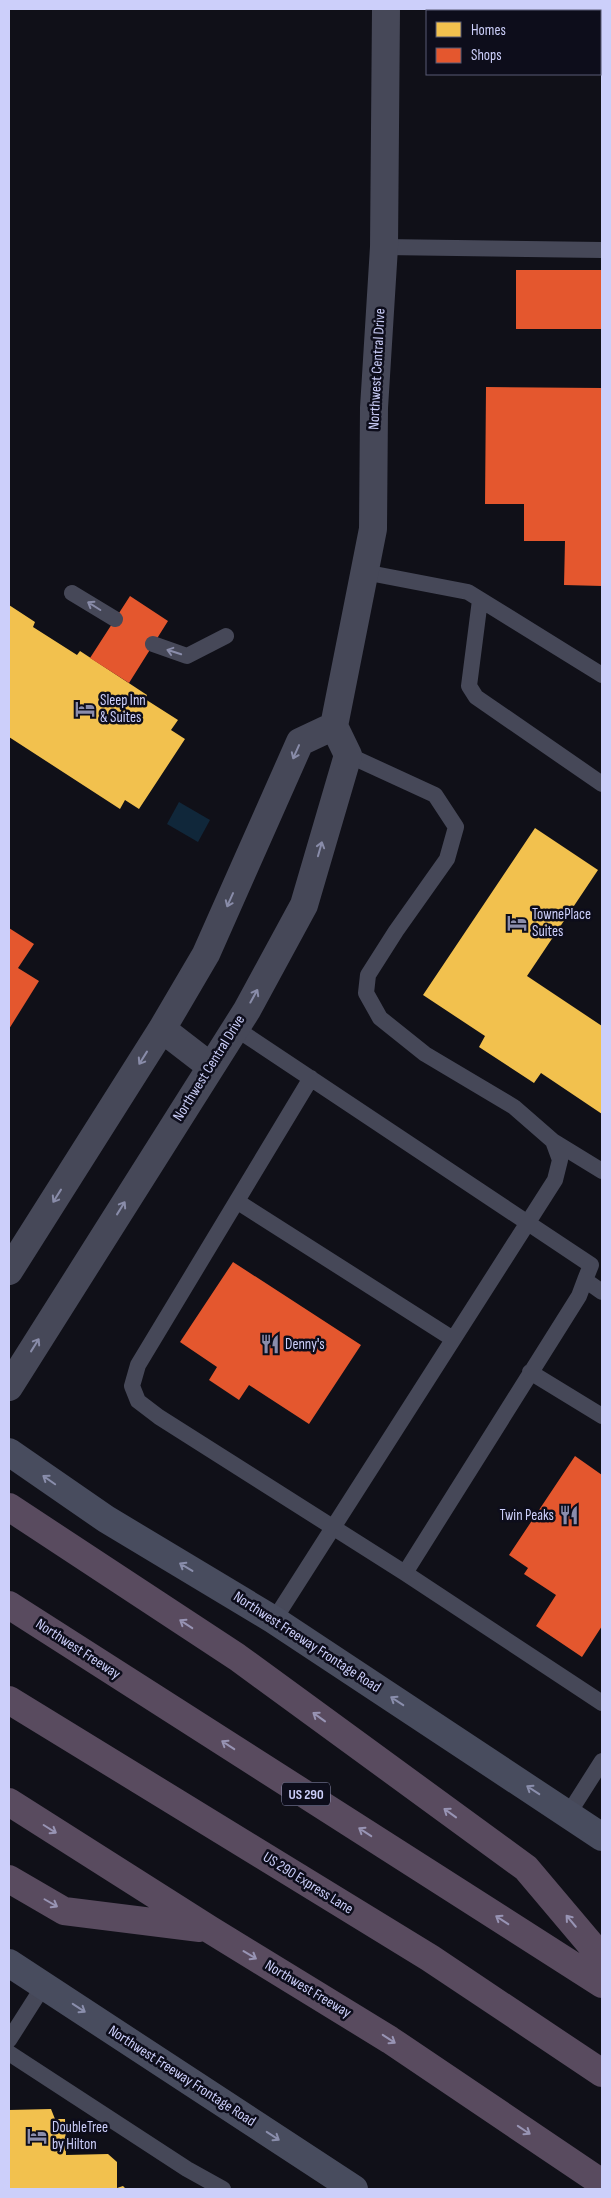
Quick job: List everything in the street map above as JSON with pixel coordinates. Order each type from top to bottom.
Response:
[{"type":"highway","points":[[9,1507],[237,1657],[526,1868],[602,1958]]},
{"type":"highway","name":"Northwest Freeway","points":[[9,1605],[602,1984]]},
{"type":"highway","name":"US 290 Express Lane","points":[[9,1700],[430,1958],[602,2073]]},
{"type":"highway","name":"Northwest Freeway","points":[[9,1802],[209,1929],[390,2040],[602,2183]]},
{"type":"highway","points":[[9,1879],[64,1911],[209,1929]]},
{"type":"main road","name":"Northwest Freeway Frontage Road","points":[[9,1452],[106,1519],[274,1620],[569,1813],[602,1837]]},
{"type":"main road","name":"Northwest Freeway Frontage Road","points":[[9,1963],[354,2189]]},
{"type":"main road","points":[[306,2158],[328,2189]]},
{"type":"street","name":"Northwest Central Drive","points":[[334,726],[373,529],[374,408],[384,247],[386,9]]},
{"type":"street","points":[[9,1271],[162,1029],[206,954],[300,742],[334,726],[348,755]]},
{"type":"street","name":"Northwest Central Drive","points":[[9,1387],[235,1028],[304,905],[348,755]]},
{"type":"street","points":[[162,1029],[210,1066]]},
{"type":"lane","points":[[384,247],[602,250]]},
{"type":"lane","points":[[364,572],[468,592],[602,675]]},
{"type":"lane","points":[[72,593],[115,619]]},
{"type":"lane","points":[[480,600],[469,686],[476,697],[602,784]]},
{"type":"lane","points":[[153,644],[187,656],[226,636]]},
{"type":"lane","points":[[348,755],[435,795],[456,827],[448,859],[396,931],[368,975],[366,993],[380,1018],[425,1054],[514,1107],[553,1141],[602,1171]]},
{"type":"lane","points":[[235,1028],[591,1265],[579,1296],[405,1573]]},
{"type":"lane","points":[[311,1078],[138,1365],[132,1386],[138,1401],[159,1417],[405,1573],[602,1703]]},
{"type":"lane","points":[[274,1620],[556,1180],[560,1160],[553,1141]]},
{"type":"lane","points":[[238,1202],[453,1339]]},
{"type":"lane","points":[[585,1280],[602,1292]]},
{"type":"lane","points":[[530,1372],[602,1416]]},
{"type":"lane","points":[[569,1813],[602,1761]]},
{"type":"lane","points":[[9,2040],[44,1985]]},
{"type":"lane","points":[[9,2053],[187,2169],[223,2189]]},
{"type":"water","points":[[179,802],[210,820],[198,842],[167,824]]},
{"type":"building: Homes","name":"Sleep Inn & Suites","points":[[9,605],[35,622],[33,627],[77,655],[80,651],[147,695],[145,699],[178,720],[171,730],[185,739],[139,809],[125,800],[120,809],[9,737]]},
{"type":"building: Homes","name":"TownePlace Suites","points":[[535,828],[598,870],[527,976],[602,1026],[602,1114],[541,1073],[534,1083],[479,1047],[485,1036],[423,995]]},
{"type":"building: Homes","name":"DoubleTree by Hilton","points":[[51,2109],[55,2119],[65,2119],[66,2155],[108,2154],[117,2162],[117,2188],[123,2186],[126,2189],[9,2189],[9,2110]]},
{"type":"building: Shops","points":[[516,270],[602,270],[602,329],[516,329]]},
{"type":"building: Shops","points":[[486,387],[602,388],[602,586],[564,585],[565,541],[524,541],[524,504],[485,504]]},
{"type":"building: Shops","points":[[130,596],[168,621],[129,683],[90,658]]},
{"type":"building: Shops","points":[[9,928],[34,944],[18,968],[39,981],[9,1029]]},
{"type":"building: Shops","name":"Denny's","points":[[233,1262],[361,1345],[309,1424],[249,1385],[239,1400],[209,1380],[217,1367],[180,1342]]},
{"type":"building: Shops","name":"Twin Peaks","points":[[575,1456],[602,1475],[602,1626],[582,1657],[536,1626],[556,1595],[524,1574],[528,1568],[509,1555]]},
{"type":"place","name":"Sleep Inn & Suites","points":[[85,709]]},
{"type":"place","name":"TownePlace Suites","points":[[517,923]]},
{"type":"place","name":"Denny's","points":[[270,1344]]},
{"type":"place","name":"Twin Peaks","points":[[569,1515]]},
{"type":"place","name":"DoubleTree by Hilton","points":[[37,2136]]}]
